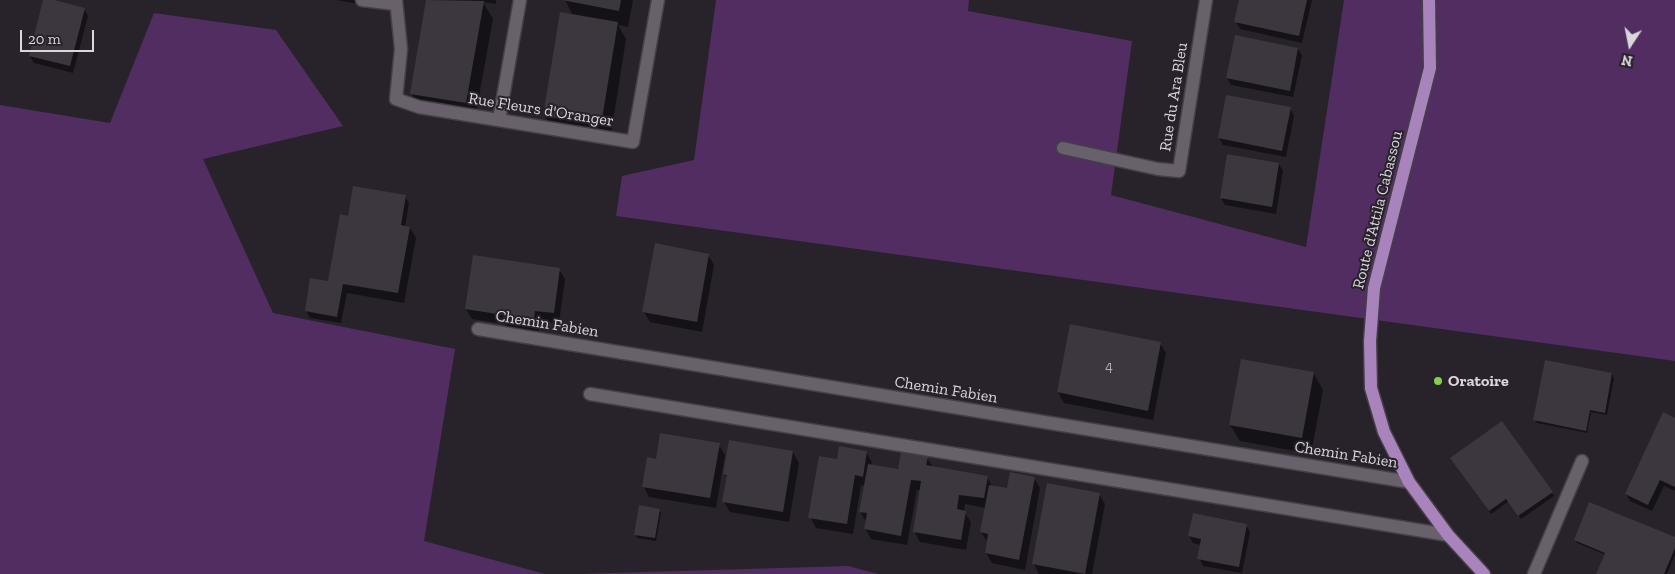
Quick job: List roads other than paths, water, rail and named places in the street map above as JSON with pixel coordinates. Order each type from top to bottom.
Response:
[{"type":"main road","name":"Route d'Attila Cabassou","points":[[1429,0],[1430,68],[1374,288],[1370,341],[1371,388],[1384,432],[1410,482],[1448,535],[1484,574]]},
{"type":"street","points":[[362,0],[395,2]]},
{"type":"street","points":[[499,120],[520,0]]},
{"type":"street","name":"Rue Fleurs d'Oranger","points":[[395,2],[401,49],[396,98],[419,107],[633,142],[658,0]]},
{"type":"street","name":"Rue du Ara Bleu","points":[[1063,148],[1158,169],[1179,171],[1206,0]]},
{"type":"street","name":"Chemin Fabien","points":[[478,329],[1410,482]]},
{"type":"street","points":[[590,394],[1448,535]]},
{"type":"street","points":[[1534,574],[1582,461]]},
{"type":"place","name":"Oratoire","points":[[1438,381]]}]
